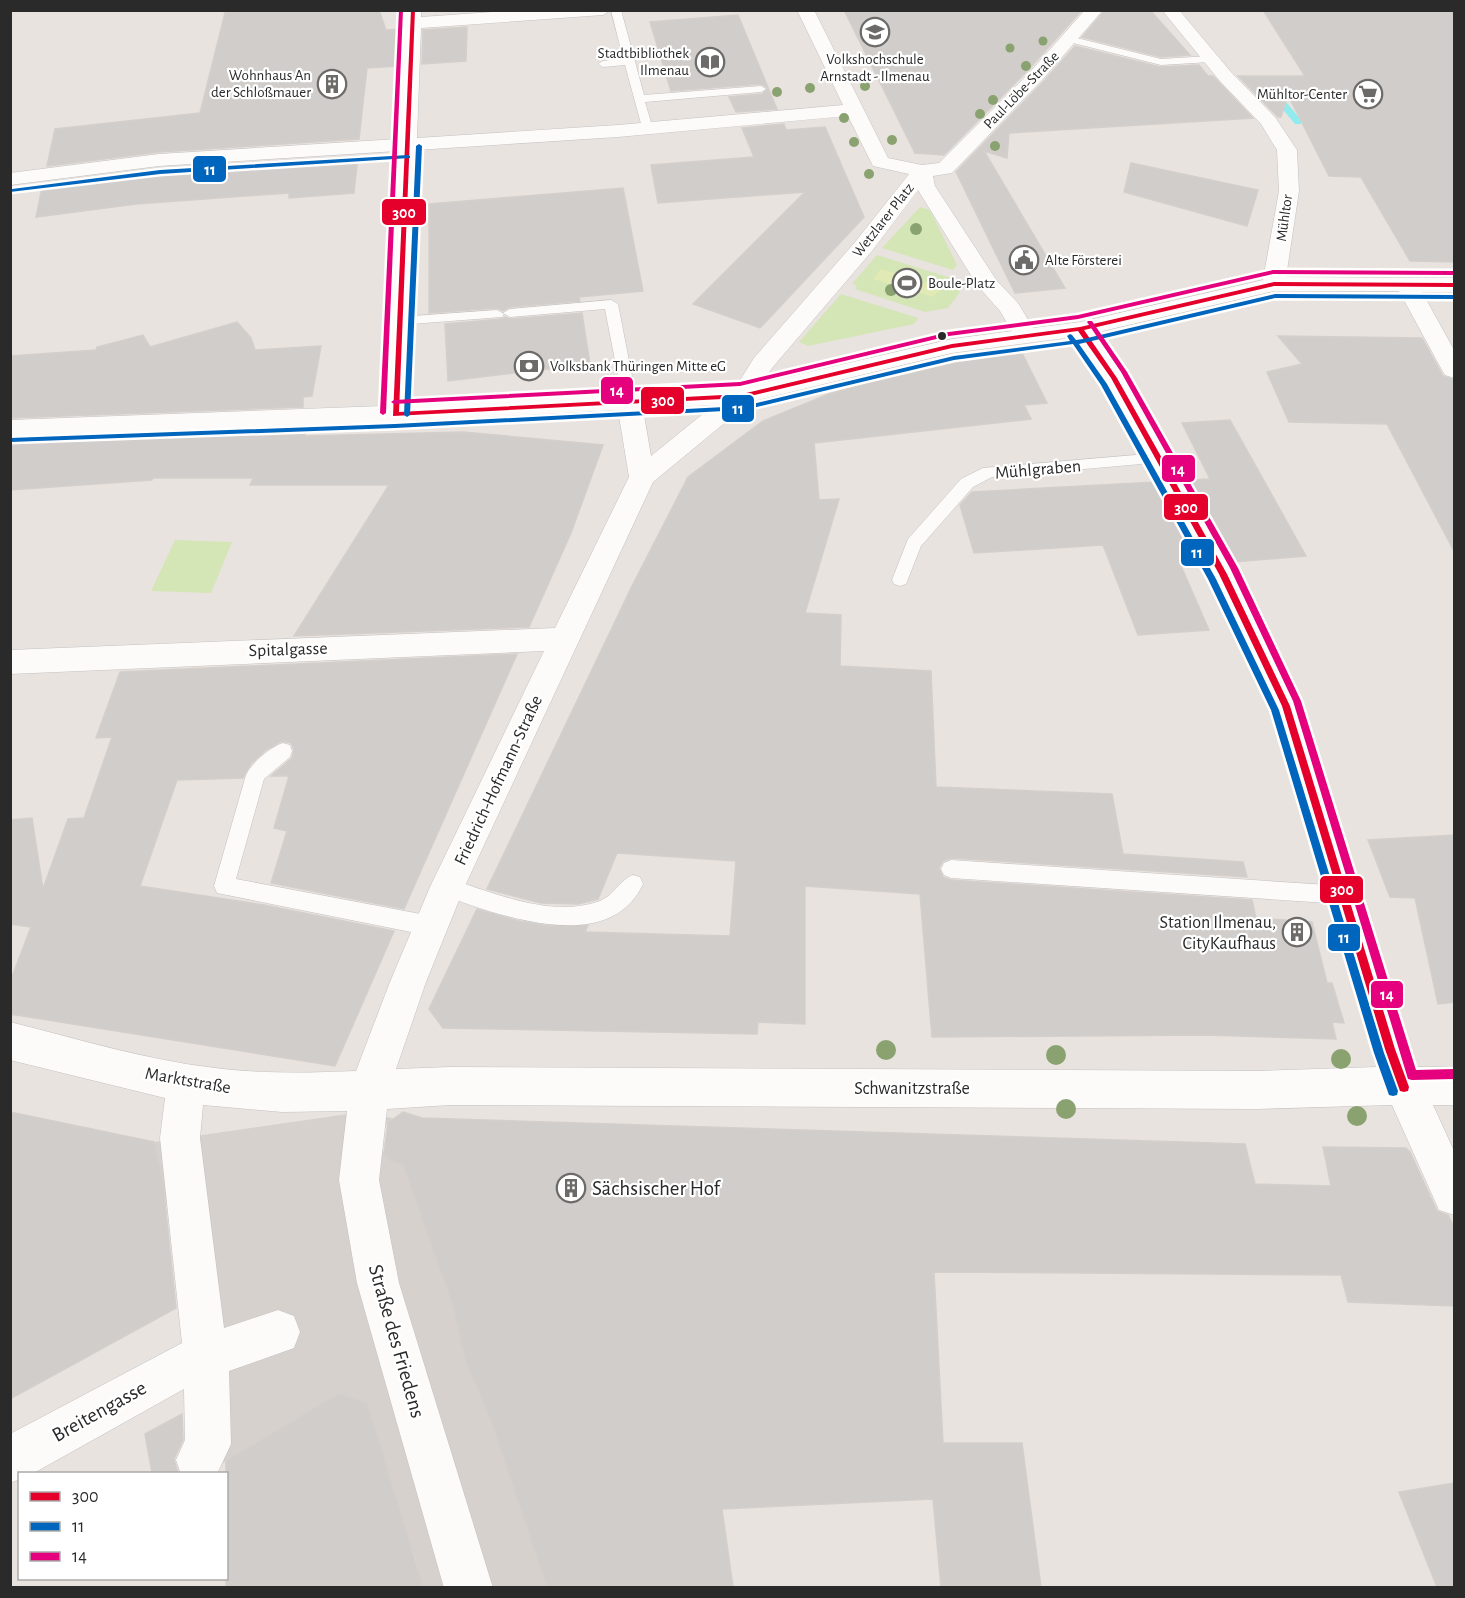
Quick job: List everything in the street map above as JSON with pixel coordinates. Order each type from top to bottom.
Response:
[{"type":"street","points":[[395,414],[413,17],[603,10]]},
{"type":"street","points":[[805,10],[880,162],[934,170]]},
{"type":"street","name":"Paul-Löbe-Straße","points":[[934,170],[1069,39],[1095,10]]},
{"type":"street","name":"Mühltor","points":[[1170,10],[1210,59],[1268,121],[1287,150],[1289,190],[1274,284]]},
{"type":"street","points":[[10,179],[159,160],[647,129],[853,110]]},
{"type":"street","name":"Wetzlarer Platz","points":[[934,170],[925,186],[988,285],[1010,309],[1027,337]]},
{"type":"street","name":"Wetzlarer Platz","points":[[742,396],[775,349],[864,246],[934,170]]},
{"type":"street","points":[[10,428],[395,414],[742,396],[952,346],[1080,329],[1274,284],[1455,285]]},
{"type":"street","points":[[1406,284],[1455,370]]},
{"type":"street","points":[[1080,329],[1114,378],[1165,469],[1222,574],[1286,706],[1390,1049],[1404,1087],[1455,1195]]},
{"type":"street","name":"Friedrich-Hofmann-Straße","points":[[369,1090],[447,887],[642,477],[742,396]]},
{"type":"street","points":[[630,402],[642,477]]},
{"type":"street","name":"Spitalgasse","points":[[10,662],[566,639]]},
{"type":"street","name":"Marktstraße","points":[[10,1041],[186,1084],[263,1091],[369,1090]]},
{"type":"street","points":[[186,1084],[180,1138],[197,1360],[208,1444],[199,1460]]},
{"type":"street","name":"Schwanitzstraße","points":[[369,1090],[450,1086],[1257,1090],[1355,1086],[1455,1086]]},
{"type":"street","name":"Straße des Friedens","points":[[369,1090],[359,1180],[378,1283],[469,1587]]},
{"type":"street","points":[[197,1360],[278,1332]]},
{"type":"street","name":"Breitengasse","points":[[10,1460],[197,1360]]},
{"type":"lane","points":[[616,10],[647,129]]},
{"type":"lane","points":[[1069,39],[1161,62],[1210,59]]},
{"type":"lane","points":[[603,64],[629,61]]},
{"type":"lane","points":[[640,99],[761,89]]},
{"type":"lane","points":[[399,321],[611,304],[630,402]]},
{"type":"lane","name":"Mühlgraben","points":[[900,580],[914,543],[967,483],[989,472],[1165,469]]},
{"type":"lane","points":[[284,752],[256,776],[224,886],[431,926]]},
{"type":"lane","points":[[951,869],[1343,895]]},
{"type":"lane","points":[[447,887],[536,914],[562,916],[601,912],[622,899],[633,884]]},
{"type":"green space","points":[[920,207],[930,210],[957,265],[953,270],[882,248]]},
{"type":"green space","points":[[877,255],[951,278],[960,292],[948,308],[925,312],[855,289],[857,285],[852,284]]},
{"type":"green space","name":"Boule-Platz","points":[[881,269],[942,287],[933,297],[873,279]]},
{"type":"green space","points":[[841,294],[918,318],[914,324],[808,346],[799,342]]},
{"type":"green space","points":[[175,540],[232,542],[211,593],[151,591]]},
{"type":"shaded area","points":[[355,1113],[393,1118],[383,1127],[380,1141],[383,1152],[391,1161],[403,1164],[453,1305],[466,1361],[492,1423],[547,1587],[423,1587],[414,1554],[338,1395],[206,1472],[169,1217],[154,1142]]},
{"type":"building","points":[[250,10],[379,10],[386,30],[402,29],[399,66],[367,68],[359,139],[159,152],[47,166],[55,129],[200,113],[225,13]]},
{"type":"building","points":[[844,10],[1082,10],[1028,70],[944,155],[915,153]]},
{"type":"building","points":[[1105,10],[1150,10],[1190,55],[1161,57],[1082,37]]},
{"type":"building","points":[[1263,10],[1455,10],[1455,262],[1410,261],[1361,177],[1329,176],[1288,95],[1281,117],[1278,117],[1238,76],[1305,76]]},
{"type":"building","name":"Stadtbibliothek Ilmenau","points":[[738,15],[777,109],[736,112],[729,97],[762,94],[768,88],[761,84],[671,91],[650,22]]},
{"type":"building","points":[[467,27],[466,61],[422,64],[423,30]]},
{"type":"building","points":[[1075,46],[1160,67],[1199,65],[1208,76],[1213,76],[1253,118],[1009,133],[1007,158],[984,151],[1065,288],[1015,293],[956,172]]},
{"type":"building","points":[[784,124],[786,130],[825,127],[864,217],[760,328],[693,304],[805,192],[658,203],[651,165],[754,157],[742,128]]},
{"type":"building","points":[[358,156],[354,193],[289,198],[289,193],[136,204],[36,217],[43,183],[159,168]]},
{"type":"building","points":[[1131,163],[1258,190],[1247,226],[1124,192]]},
{"type":"building","points":[[623,188],[643,291],[579,297],[580,301],[510,307],[503,311],[497,308],[429,313],[429,204]]},
{"type":"building","points":[[582,313],[590,364],[448,381],[445,324],[505,317],[510,319]]},
{"type":"building","points":[[237,322],[251,338],[255,350],[321,346],[312,396],[303,397],[303,407],[10,418],[10,356],[96,350],[97,347],[143,335],[150,347]]},
{"type":"building","points":[[1278,336],[1422,338],[1443,376],[1455,380],[1455,553],[1387,424],[1289,422],[1267,372],[1302,364]]},
{"type":"building","points":[[1021,351],[1047,403],[1024,405],[1031,419],[814,443],[819,500],[839,499],[805,613],[841,615],[840,666],[931,671],[936,787],[1112,794],[1123,854],[1243,862],[1247,877],[951,858],[943,861],[939,868],[943,877],[951,880],[1252,900],[1256,918],[1312,922],[1327,983],[1332,983],[1344,1023],[1332,1022],[1336,1039],[1204,1035],[932,1037],[920,894],[805,886],[805,1024],[758,1022],[757,1034],[443,1028],[429,1009],[477,909],[519,921],[549,926],[588,925],[585,932],[730,936],[736,861],[617,853],[598,899],[578,904],[541,903],[487,889],[632,586],[688,477],[763,421],[829,394],[944,362]]},
{"type":"building","points":[[1230,420],[1306,556],[1233,562],[1186,480],[1210,479],[1182,423]]},
{"type":"building","points":[[306,427],[305,436],[463,432],[603,445],[571,533],[529,627],[294,636],[389,485],[250,485],[253,478],[153,478],[152,480],[10,490],[10,438]]},
{"type":"building","points":[[1156,482],[1201,564],[1181,566],[1209,630],[1138,635],[1103,545],[974,553],[960,505],[972,492]]},
{"type":"building","points":[[517,654],[404,909],[271,883],[287,831],[274,828],[289,776],[271,776],[292,758],[294,750],[291,743],[282,741],[266,750],[251,764],[243,778],[177,780],[140,886],[264,905],[394,931],[335,1066],[10,1014],[10,982],[31,927],[10,924],[10,820],[32,818],[43,889],[68,819],[84,818],[112,737],[96,738],[120,672]]},
{"type":"building","points":[[1455,835],[1455,1002],[1438,1004],[1415,898],[1390,897],[1368,840]]},
{"type":"building","points":[[10,1112],[154,1142],[163,1183],[176,1308],[10,1399]]},
{"type":"building","points":[[403,1112],[422,1118],[1245,1144],[1255,1184],[1331,1186],[1323,1147],[1406,1148],[1410,1152],[1437,1211],[1448,1215],[1455,1229],[1455,1306],[1348,1302],[1341,1275],[934,1272],[943,1443],[1022,1443],[1041,1587],[941,1587],[933,1499],[722,1509],[733,1587],[547,1587],[492,1423],[466,1361],[453,1305],[403,1164],[391,1161],[384,1153],[388,1123]]},
{"type":"building","points":[[338,1394],[367,1403],[423,1587],[226,1587],[226,1580],[228,1580],[228,1472],[226,1472],[226,1461]]},
{"type":"building","points":[[182,1414],[183,1440],[174,1459],[178,1472],[152,1472],[145,1434]]},
{"type":"building","points":[[1455,1483],[1455,1587],[1437,1587],[1399,1492]]},
{"type":"waterway","name":"Mühlgraben","points":[[1274,93],[1298,122]]},
{"type":"transit line","name":"14","points":[[383,413],[401,10]]},
{"type":"transit line","name":"300","points":[[395,414],[413,10]]},
{"type":"transit line","name":"11","points":[[407,415],[419,146]]},
{"type":"transit line","name":"11","points":[[12,191],[160,172],[408,157]]},
{"type":"transit line","name":"14","points":[[394,402],[740,384],[949,334],[1078,317],[1273,272],[1454,273]]},
{"type":"transit line","name":"300","points":[[395,414],[742,396],[952,346],[1080,329],[1274,284],[1454,285]]},
{"type":"transit line","name":"11","points":[[10,440],[395,426],[744,408],[954,358],[1083,341],[1275,296],[1454,297]]},
{"type":"transit line","name":"14","points":[[1090,322],[1124,372],[1234,568],[1297,701],[1412,1075],[1454,1074]]},
{"type":"transit line","name":"300","points":[[1080,329],[1114,378],[1223,574],[1286,706],[1390,1049],[1404,1087]]},
{"type":"transit line","name":"11","points":[[1070,336],[1104,384],[1212,579],[1275,710],[1379,1053],[1393,1091]]},
{"type":"place","name":"Volkshochschule Arnstadt - Ilmenau","points":[[875,32]]},
{"type":"place","name":"Stadtbibliothek Ilmenau","points":[[710,62]]},
{"type":"place","name":"Wohnhaus An der Schloßmauer","points":[[332,84]]},
{"type":"place","name":"Mühltor-Center","points":[[1368,94]]},
{"type":"place","name":"Alte Försterei","points":[[1024,260]]},
{"type":"place","name":"Boule-Platz","points":[[907,283]]},
{"type":"place","name":"Volksbank Thüringen Mitte eG","points":[[529,366]]},
{"type":"place","name":"Station Ilmenau, CityKaufhaus","points":[[1297,932]]},
{"type":"place","name":"Sächsischer Hof","points":[[571,1188]]}]
